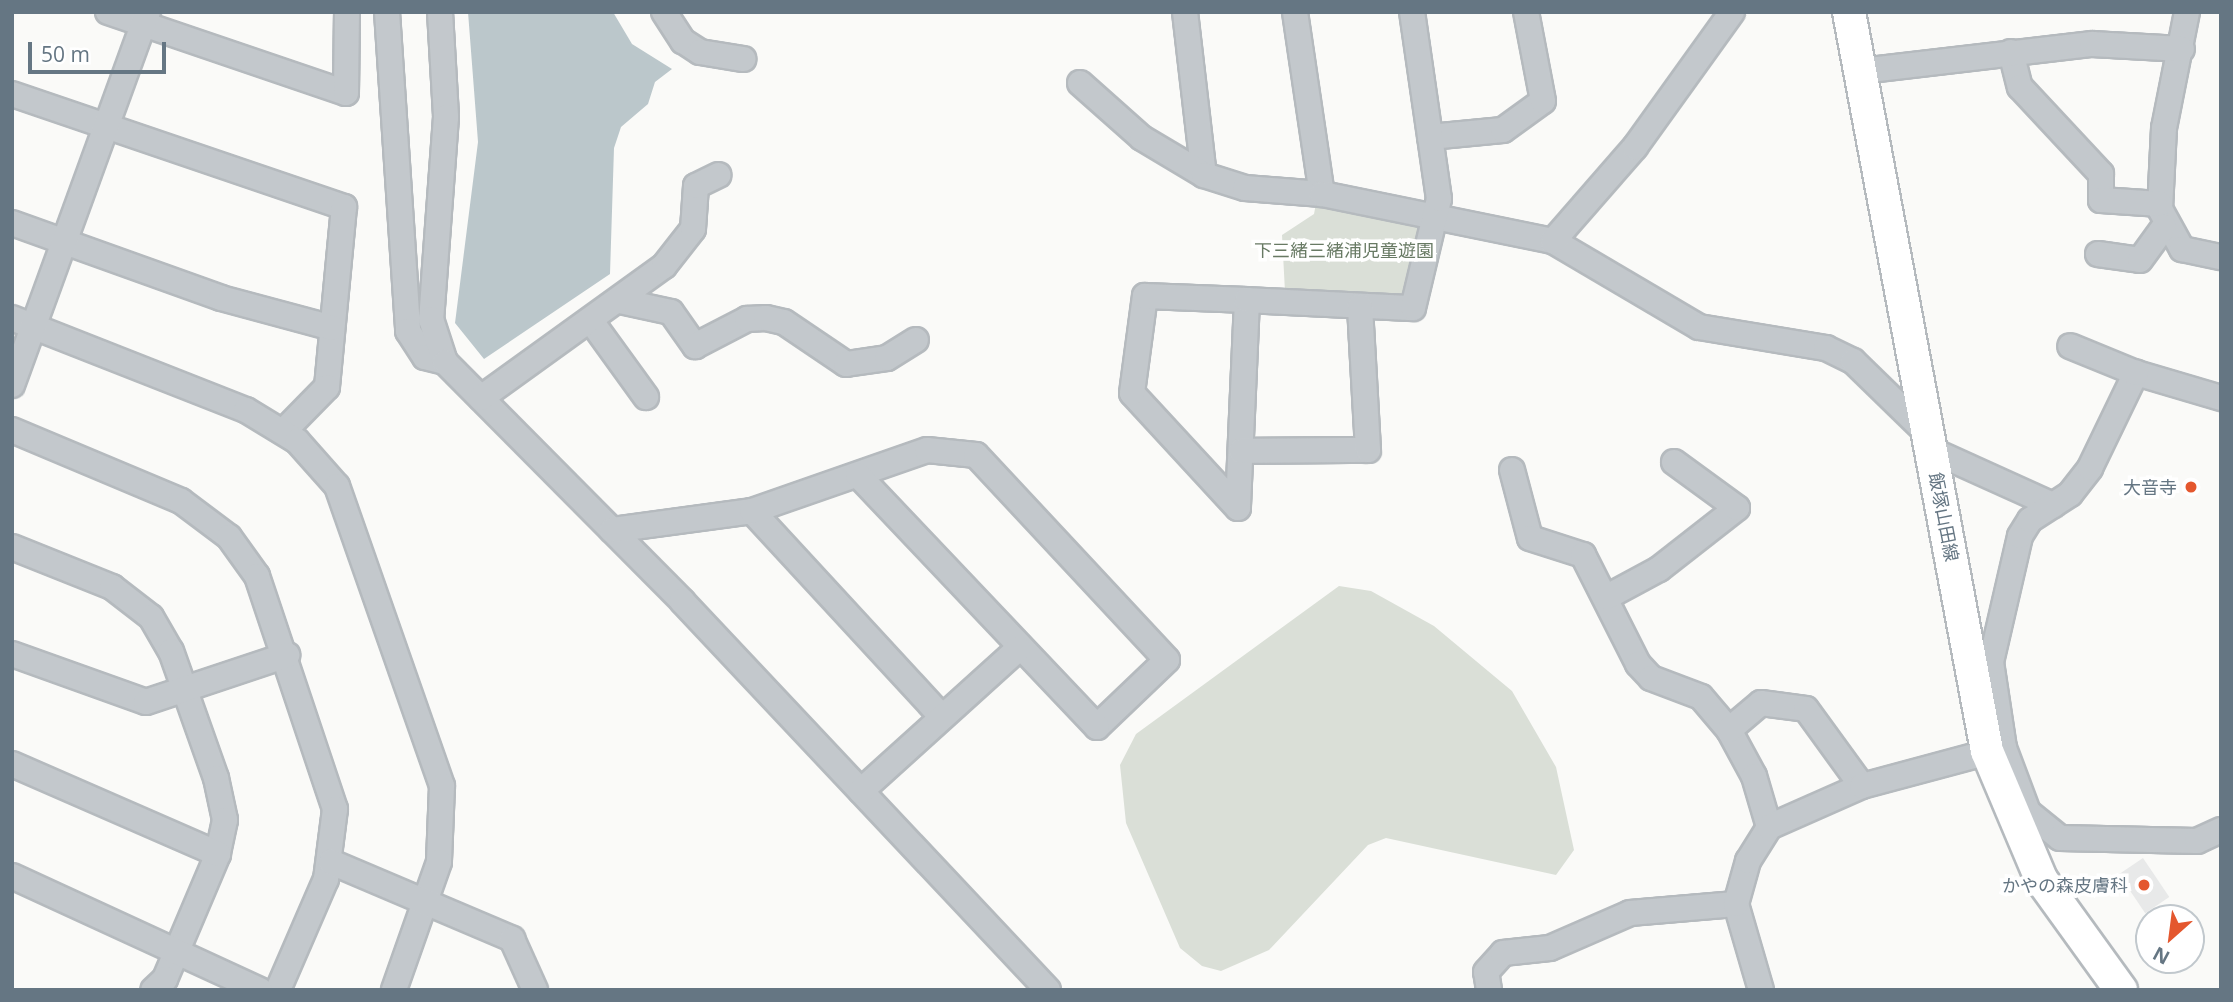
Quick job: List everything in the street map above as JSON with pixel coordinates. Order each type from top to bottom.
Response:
[{"type":"main road","name":"飯塚山田線","points":[[1851,14],[1929,442],[1996,749],[2041,879],[2121,990]]},
{"type":"street","points":[[108,12],[146,19],[346,93],[346,12]]},
{"type":"street","points":[[387,12],[408,331],[425,357],[445,362]]},
{"type":"street","points":[[440,12],[446,117],[431,319],[445,362],[612,530],[1048,990]]},
{"type":"street","points":[[664,12],[683,41],[700,52],[743,59]]},
{"type":"street","points":[[1185,12],[1204,175]]},
{"type":"street","points":[[1295,12],[1322,194]]},
{"type":"street","points":[[1247,300],[1238,508],[1132,393],[1145,296],[1247,300],[1413,308],[1439,198],[1412,12]]},
{"type":"street","points":[[1430,136],[1503,130],[1543,101],[1526,12]]},
{"type":"street","points":[[1553,242],[1635,147],[1732,12]]},
{"type":"street","points":[[2098,254],[2140,260],[2162,215],[2164,128],[2182,49],[2187,12]]},
{"type":"street","points":[[12,385],[68,242],[146,19]]},
{"type":"street","points":[[1861,71],[2092,44],[2182,49]]},
{"type":"street","points":[[2011,52],[2020,87],[2101,174],[2101,200],[2162,215],[2182,249],[2221,257]]},
{"type":"street","points":[[1080,83],[1142,138],[1204,175],[1245,188],[1322,194],[1434,214],[1553,242],[1699,327],[1790,340],[1853,362],[1929,442],[2053,505]]},
{"type":"street","points":[[12,94],[344,208],[327,387],[283,432]]},
{"type":"street","points":[[481,398],[620,301],[684,243],[693,229],[696,186],[719,174]]},
{"type":"street","points":[[12,223],[221,298],[332,328]]},
{"type":"street","points":[[620,301],[671,312],[695,346],[747,319],[766,318],[784,322],[846,364],[887,358],[916,340]]},
{"type":"street","points":[[1241,451],[1368,450],[1360,306]]},
{"type":"street","points":[[12,318],[246,410],[283,432],[341,495],[433,752],[444,821],[429,902],[394,990]]},
{"type":"street","points":[[591,321],[646,397]]},
{"type":"street","points":[[2070,346],[2136,373],[2221,398]]},
{"type":"street","points":[[2136,373],[2090,468],[2020,536],[1991,662],[1996,749],[2028,812],[2060,838],[2197,841],[2221,830]]},
{"type":"street","points":[[12,430],[153,487],[208,518],[247,558],[287,655],[331,784],[331,862],[278,990]]},
{"type":"street","points":[[612,530],[751,511],[926,450],[976,455],[1167,660],[1097,727],[1018,649],[858,475]]},
{"type":"street","points":[[1607,597],[1658,569],[1737,508],[1674,462]]},
{"type":"street","points":[[1512,470],[1530,537],[1583,555],[1651,678],[1701,697],[1729,730],[1754,776],[1769,827]]},
{"type":"street","points":[[751,511],[942,717]]},
{"type":"street","points":[[12,547],[132,599],[164,637],[186,691],[223,802],[218,855],[177,953],[153,990]]},
{"type":"street","points":[[861,791],[1018,649]]},
{"type":"street","points":[[12,654],[133,702],[186,691],[287,655]]},
{"type":"street","points":[[1729,730],[1762,703],[1806,709],[1862,786]]},
{"type":"street","points":[[1761,990],[1736,904],[1748,861],[1769,827],[1862,786],[1996,749]]},
{"type":"street","points":[[12,764],[218,855]]},
{"type":"street","points":[[331,862],[512,939],[535,990]]},
{"type":"street","points":[[12,876],[260,990]]},
{"type":"street","points":[[1489,990],[1486,972],[1503,953],[1550,948],[1630,913],[1736,904]]},
{"type":"shaded area","points":[[468,12],[613,12],[632,44],[672,69],[655,82],[648,104],[621,127],[614,148],[610,274],[484,359],[455,323],[478,142]]},
{"type":"shaded area","name":"かやの森皮膚科","points":[[2143,858],[2169,897],[2159,904],[2139,904],[2119,874]]},
{"type":"green space","name":"下三緒三緒浦児童遊園","points":[[1316,203],[1427,226],[1410,295],[1285,292],[1282,235],[1314,214]]},
{"type":"green space","points":[[1339,586],[1371,591],[1434,626],[1512,691],[1556,767],[1574,850],[1556,875],[1386,838],[1368,845],[1269,950],[1221,971],[1202,966],[1180,948],[1126,823],[1120,765],[1136,734]]},
{"type":"place","name":"大音寺","points":[[2191,487]]},
{"type":"place","name":"かやの森皮膚科","points":[[2144,885]]}]
